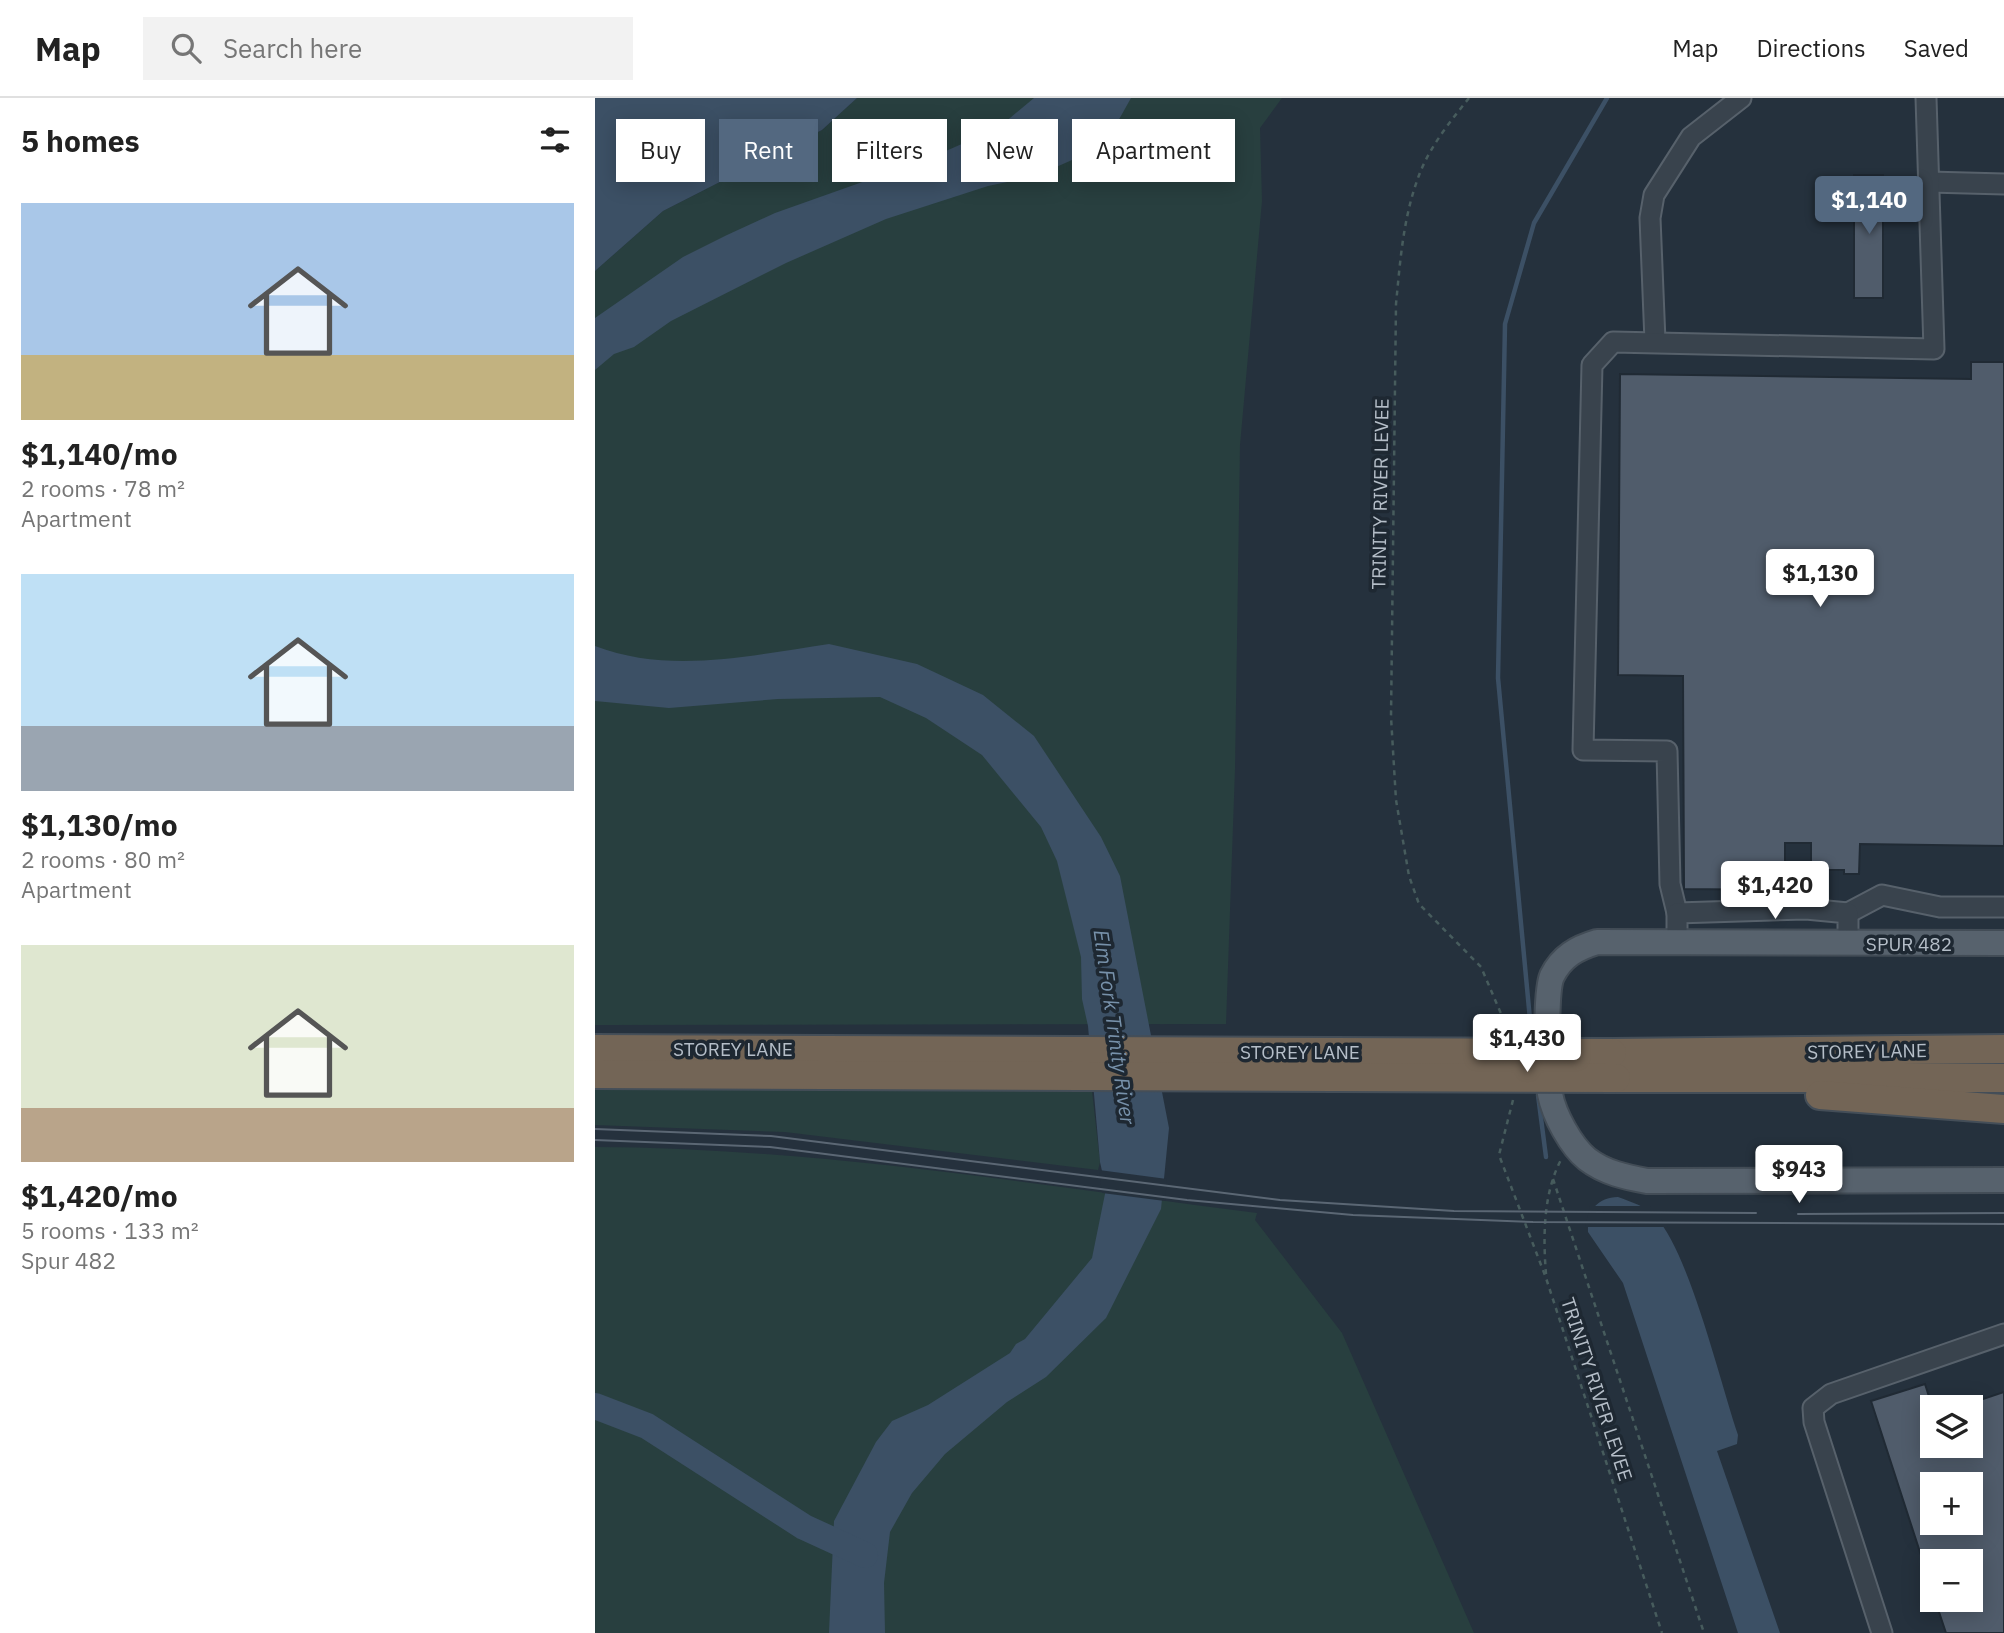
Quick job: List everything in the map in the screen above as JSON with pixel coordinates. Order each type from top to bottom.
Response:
[{"type":"highway","name":"STOREY LANE","points":[[595,1049],[1614,1065],[1685,1078],[2004,1077]]},
{"type":"highway","name":"STOREY LANE","points":[[595,1074],[1614,1065],[2004,1049]]},
{"type":"highway","points":[[1685,1078],[1829,1096],[2004,1109]]},
{"type":"main road","name":"SPUR 482","points":[[1571,1139],[1550,1094],[1548,988],[1565,957],[1579,948],[1597,942],[2004,943]]},
{"type":"main road","points":[[1571,1139],[1585,1158],[1602,1169],[1647,1181],[2004,1180]]},
{"type":"lane","points":[[1655,341],[1650,218],[1654,195],[1691,137],[1741,98]]},
{"type":"lane","points":[[1677,944],[1677,913],[1670,884],[1667,751],[1583,750],[1592,365],[1613,342],[1934,349],[1926,98]]},
{"type":"lane","points":[[1929,183],[2004,184]]},
{"type":"lane","points":[[1677,913],[1806,909],[1847,913],[1882,895],[1940,906],[2004,907]]},
{"type":"lane","points":[[1847,913],[1848,944]]},
{"type":"lane","points":[[1882,1633],[1814,1422],[1813,1408],[1831,1394],[2004,1334]]},
{"type":"path","name":"TRINITY RIVER LEVEE","points":[[1469,98],[1448,124],[1417,180],[1403,241],[1396,304],[1391,717],[1396,800],[1409,876],[1419,904],[1481,967],[1507,1023],[1508,1036]]},
{"type":"path","name":"TRINITY RIVER LEVEE","points":[[1514,1098],[1499,1155],[1546,1278],[1662,1633]]},
{"type":"path","points":[[1546,1278],[1543,1235],[1554,1172],[1571,1139]]},
{"type":"path","points":[[1553,1179],[1704,1633]]},
{"type":"green space","points":[[857,98],[1282,98],[1260,128],[1262,201],[1240,445],[1235,769],[1226,1024],[595,1025],[595,271],[663,211],[720,182],[818,182],[818,132],[832,121],[832,182],[947,182],[947,119],[834,119]]},
{"type":"green space","points":[[595,1089],[1092,1091],[1100,1162],[1098,1170],[785,1132],[595,1125]]},
{"type":"green space","points":[[595,1147],[678,1149],[844,1161],[1257,1213],[1255,1220],[1342,1333],[1474,1633],[595,1633]]},
{"type":"water","points":[[595,98],[857,98],[818,132],[818,119],[719,119],[720,182],[663,211],[595,271]]},
{"type":"water","points":[[1034,98],[1131,98],[1119,119],[1072,119],[1072,160],[1058,166],[1058,119],[1009,119]]},
{"type":"water","points":[[961,144],[961,182],[1007,182],[886,219],[786,263],[671,321],[634,347],[614,354],[595,370],[595,318],[683,257],[775,213],[862,182],[947,182],[947,150]]},
{"type":"water","name":"Elm Fork Trinity River","points":[[829,644],[917,664],[983,695],[1034,736],[1101,837],[1120,876],[1169,1128],[1161,1209],[1106,1318],[1046,1377],[1007,1402],[945,1454],[912,1493],[890,1532],[884,1583],[885,1633],[829,1633],[834,1521],[876,1442],[892,1421],[928,1405],[1010,1353],[1016,1344],[1025,1339],[1092,1258],[1106,1189],[1100,1162],[1088,1026],[1082,999],[1081,957],[1057,861],[1041,827],[982,755],[926,718],[880,697],[778,699],[669,708],[595,701],[595,646],[623,655],[682,661],[741,657]]},
{"type":"water","points":[[1618,1197],[1643,1207],[1656,1217],[1669,1235],[1692,1289],[1738,1435],[1737,1444],[1717,1451],[1780,1633],[1738,1633],[1623,1283],[1588,1232],[1589,1217],[1595,1207],[1604,1200]]},
{"type":"pier","points":[[1099,1170],[1167,1179],[1165,1201],[1102,1193]]},
{"type":"pier","points":[[1590,1206],[1650,1206],[1668,1227],[1585,1227]]},
{"type":"building","points":[[1854,175],[1883,175],[1883,298],[1854,298]]},
{"type":"building","points":[[1971,362],[2004,362],[2004,846],[1860,844],[1859,874],[1844,874],[1844,870],[1811,870],[1811,843],[1785,843],[1785,890],[1684,889],[1683,676],[1618,675],[1620,374],[1971,379]]},
{"type":"building","points":[[1925,1384],[1928,1395],[1920,1395],[1920,1458],[1983,1458],[1983,1399],[2004,1392],[2004,1633],[1946,1633],[1939,1612],[1983,1612],[1983,1549],[1920,1549],[1920,1552],[1871,1401]]},
{"type":"waterway","points":[[1532,1041],[1498,678],[1505,324],[1534,223],[1607,98]]},
{"type":"waterway","points":[[1538,1095],[1546,1157]]},
{"type":"waterway","points":[[595,1406],[647,1426],[804,1527],[865,1555]]},
{"type":"tram line","points":[[595,1129],[771,1136],[1280,1200],[1454,1211],[1756,1213]]},
{"type":"tram line","points":[[595,1140],[770,1147],[1187,1200],[1353,1215],[1533,1222],[2004,1224]]},
{"type":"tram line","points":[[1798,1214],[2004,1213]]}]
